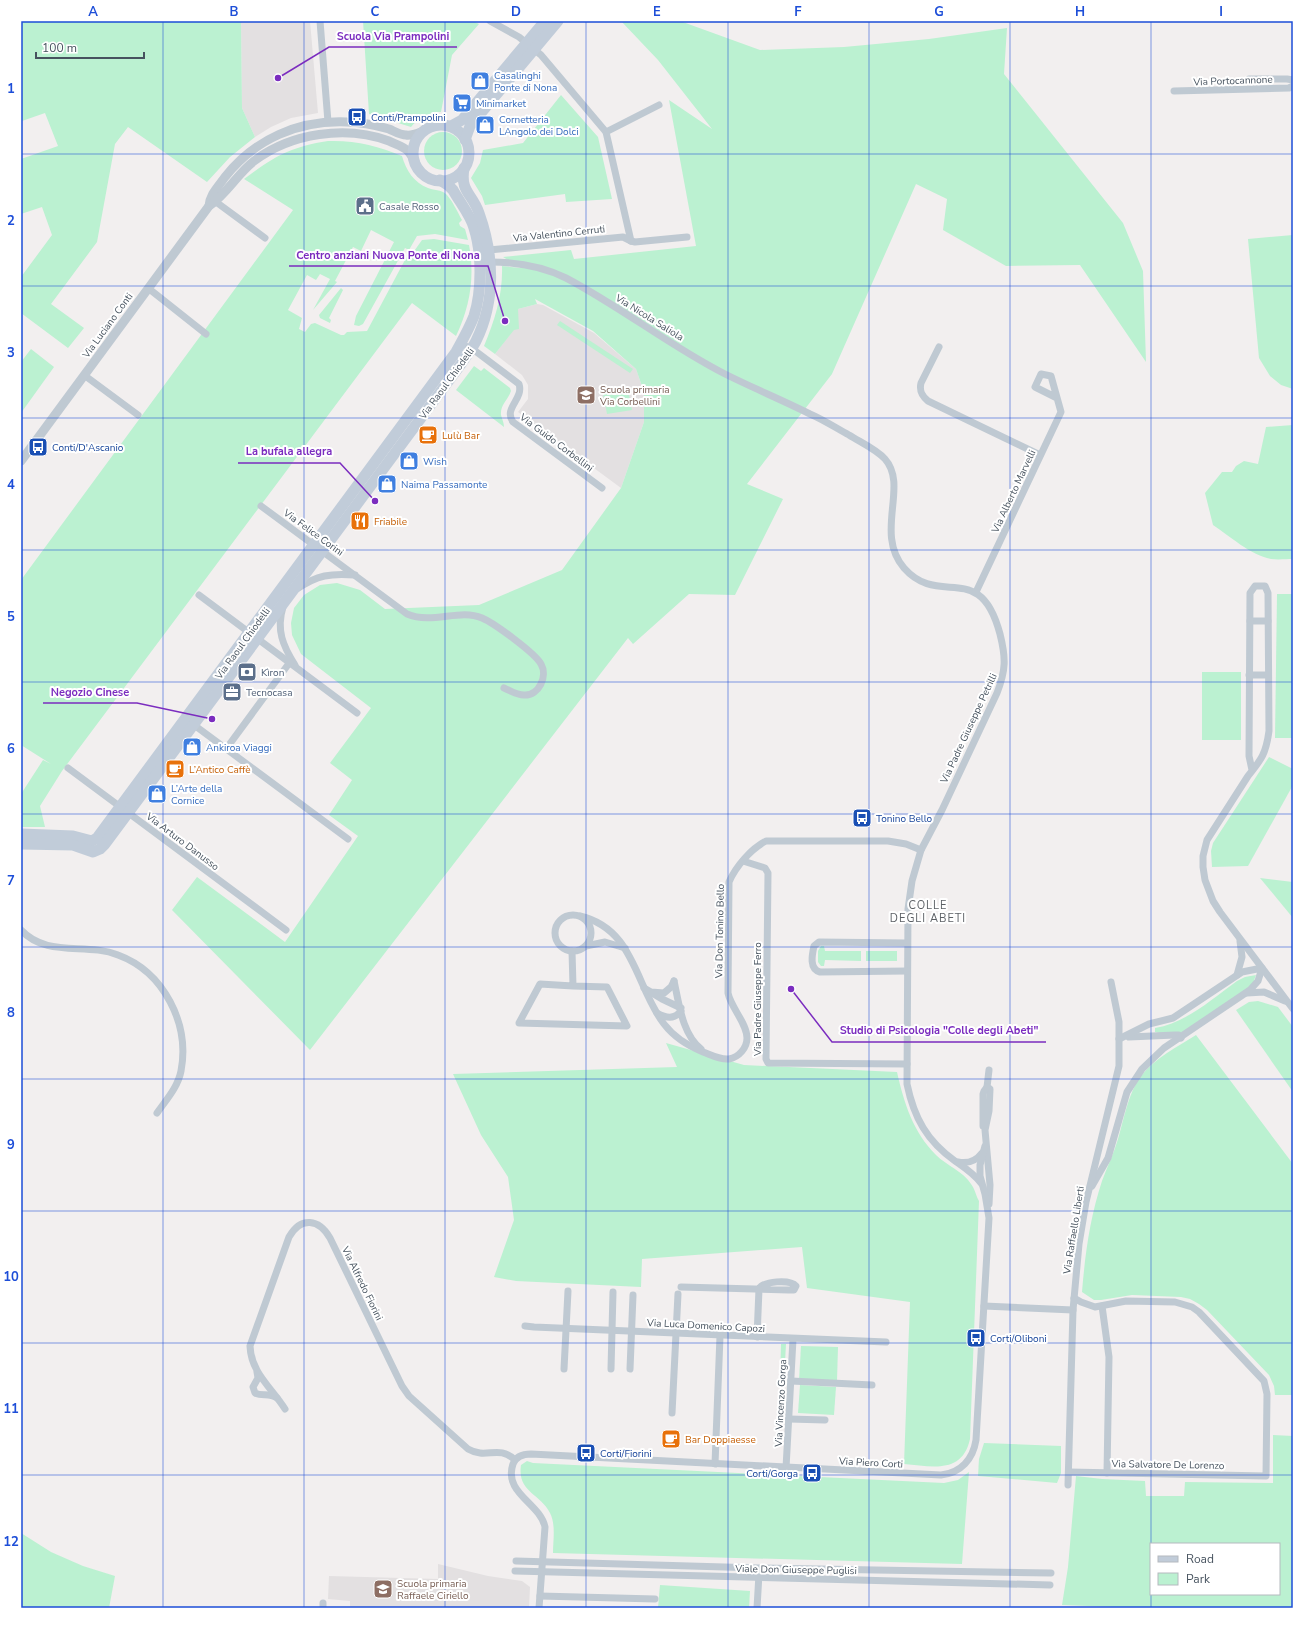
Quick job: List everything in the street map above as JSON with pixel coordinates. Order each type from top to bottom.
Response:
[{"type":"main road","points":[[465,140],[470,126],[530,46],[545,21]]},
{"type":"main road","points":[[451,126],[462,120],[530,46],[558,21]]},
{"type":"main road","points":[[444,124],[451,126],[457,129],[465,140],[469,156],[464,168],[454,178],[440,180],[427,178],[422,174],[416,164],[414,156],[418,139],[430,126],[444,124]]},
{"type":"main road","name":"Via Raoul Chiodelli","points":[[22,842],[73,836],[94,840],[124,810],[318,548],[484,320],[488,304],[491,279],[489,250],[479,211],[463,185],[462,178],[464,168]]},
{"type":"main road","name":"Via Raoul Chiodelli","points":[[440,180],[452,190],[474,227],[479,252],[480,273],[478,299],[466,346]]},
{"type":"main road","name":"Via Raoul Chiodelli","points":[[253,635],[288,597],[318,548]]},
{"type":"street","points":[[320,21],[325,123],[322,134]]},
{"type":"street","points":[[490,21],[530,46],[541,55],[606,132],[631,241]]},
{"type":"street","name":"Via Portocannone","points":[[1249,79],[1287,78],[1293,80]]},
{"type":"street","name":"Via Portocannone","points":[[1174,92],[1290,88],[1293,86]]},
{"type":"street","points":[[606,132],[659,105]]},
{"type":"street","name":"Via Luciano Conti","points":[[21,461],[211,202],[238,162],[256,146],[288,130],[325,123],[359,122],[406,135],[424,131]]},
{"type":"street","name":"Via Luciano Conti","points":[[211,202],[245,169],[261,157],[290,142],[322,134],[341,133],[384,139],[406,149],[416,164]]},
{"type":"street","points":[[211,202],[265,238]]},
{"type":"street","name":"Via Valentino Cerruti","points":[[489,250],[623,237],[635,242],[687,237]]},
{"type":"street","name":"Via Nicola Saliola","points":[[490,262],[529,265],[556,273],[587,289],[725,374],[810,414],[879,453],[890,465],[894,481],[890,530],[891,542],[894,552],[905,569],[917,579],[926,583],[947,587],[967,588],[976,592]]},
{"type":"street","points":[[148,288],[206,334]]},
{"type":"street","name":"Via Guido Corbellini","points":[[466,346],[519,384],[520,394],[511,410],[510,415],[513,422],[602,488]]},
{"type":"street","points":[[939,347],[921,382],[920,388],[924,397],[928,401],[1040,455]]},
{"type":"street","points":[[84,375],[138,415]]},
{"type":"street","name":"Via Alberto Marvelli","points":[[976,592],[1040,455],[1062,412],[1057,398]]},
{"type":"street","name":"Via Felice Corini","points":[[261,506],[407,614],[426,619],[466,615],[481,617],[535,656],[542,665],[544,673],[543,682],[537,690],[526,696],[504,688]]},
{"type":"street","points":[[298,668],[285,648],[280,626],[282,610],[288,597],[308,582],[325,575],[355,575]]},
{"type":"street","points":[[1252,770],[1249,756],[1250,592],[1255,586],[1265,586],[1268,593],[1267,744],[1262,758],[1252,770],[1207,840],[1203,856],[1203,868],[1208,891],[1220,912],[1293,1009]]},
{"type":"street","name":"Via Padre Giuseppe Petrilli","points":[[976,592],[990,605],[995,615],[1005,658],[1004,672],[997,693],[921,850],[909,895],[907,943],[907,1084],[915,1114],[920,1125],[931,1140],[955,1161],[974,1174],[981,1183]]},
{"type":"street","points":[[199,595],[357,713]]},
{"type":"street","points":[[1250,621],[1268,622]]},
{"type":"street","points":[[226,748],[290,662]]},
{"type":"street","points":[[1249,675],[1268,675]]},
{"type":"street","points":[[189,722],[348,839]]},
{"type":"street","name":"Via Arturo Danusso","points":[[68,768],[286,930]]},
{"type":"street","name":"Via Don Tonino Bello","points":[[580,916],[600,923],[614,933],[625,948],[656,1013],[664,1025],[676,1037],[690,1047],[706,1053],[725,1059],[734,1058],[742,1050],[747,1038],[744,1026],[730,1002],[728,989],[729,882],[731,876],[756,846],[766,841],[893,841],[921,850]]},
{"type":"street","name":"Via Padre Giuseppe Ferro","points":[[743,861],[765,868],[768,873],[766,1059],[768,1063],[907,1064]]},
{"type":"street","points":[[585,946],[591,936],[590,928],[586,920],[574,914],[564,916],[558,921],[554,931],[557,942],[561,947],[572,951],[581,949],[585,946],[605,942],[625,948]]},
{"type":"street","points":[[21,930],[34,940],[48,947],[102,950],[119,955],[143,969],[156,981],[165,993],[181,1028],[183,1047],[181,1072],[174,1088],[157,1113]]},
{"type":"street","points":[[1237,975],[1242,957],[1239,938]]},
{"type":"street","points":[[907,943],[819,942],[814,946],[812,966],[815,970],[820,972],[907,971]]},
{"type":"street","points":[[572,951],[573,986]]},
{"type":"street","points":[[1119,1039],[1149,1024],[1173,1018],[1246,970],[1262,968]]},
{"type":"street","points":[[1088,1191],[1108,1158],[1124,1104],[1134,1080],[1154,1057],[1245,994],[1258,981],[1262,968]]},
{"type":"street","name":"Via Don Tonino Bello","points":[[651,992],[664,993],[671,987],[674,981],[691,1039],[706,1053]]},
{"type":"street","name":"Via Raffaello Liberti","points":[[1068,1485],[1073,1310],[1079,1244],[1088,1191],[1116,1080],[1118,1066],[1119,1022],[1111,982]]},
{"type":"street","points":[[540,984],[573,986],[608,987],[627,1026],[519,1023],[540,984]]},
{"type":"street","points":[[644,988],[662,1000],[681,1009],[678,1014],[671,1018],[656,1013]]},
{"type":"street","points":[[1245,994],[1264,992],[1288,1002]]},
{"type":"street","points":[[1119,1039],[1132,1036],[1149,1035],[1179,1035],[1181,1038]]},
{"type":"street","name":"Via Piero Corti","points":[[515,1460],[522,1455],[531,1454],[941,1475],[950,1474],[959,1470],[972,1455],[975,1445],[990,1185],[983,1122],[983,1094],[988,1087],[989,1070]]},
{"type":"street","points":[[955,1161],[966,1163],[975,1160],[982,1153],[985,1146]]},
{"type":"street","name":"Via Piero Corti","points":[[985,1146],[980,1165],[981,1183],[988,1208]]},
{"type":"street","name":"Via Alfredo Fiorini","points":[[256,1383],[258,1378],[251,1354],[250,1343],[288,1239],[298,1226],[306,1222],[315,1223],[323,1228],[330,1238],[402,1386],[409,1396],[468,1449],[481,1454],[505,1452],[515,1460]]},
{"type":"street","points":[[681,1287],[759,1289],[757,1337]]},
{"type":"street","points":[[564,1370],[568,1291]]},
{"type":"street","points":[[611,1369],[614,1292]]},
{"type":"street","points":[[672,1413],[678,1294]]},
{"type":"street","points":[[630,1369],[633,1295]]},
{"type":"street","points":[[1074,1298],[1088,1305],[1102,1306],[1109,1356],[1107,1473]]},
{"type":"street","name":"Via Salvatore De Lorenzo","points":[[1069,1472],[1266,1476],[1267,1394],[1264,1381],[1260,1375],[1199,1312],[1188,1306],[1175,1302],[1126,1301],[1102,1306]]},
{"type":"street","points":[[984,1306],[1073,1310]]},
{"type":"street","name":"Via Luca Domenico Capozi","points":[[525,1326],[720,1336],[886,1342]]},
{"type":"street","points":[[715,1464],[720,1336]]},
{"type":"street","name":"Via Vincenzo Gorga","points":[[786,1468],[793,1339]]},
{"type":"street","name":"Via Alfredo Fiorini","points":[[257,1372],[285,1409]]},
{"type":"street","points":[[263,1394],[266,1391],[265,1384],[260,1381],[256,1383],[253,1389],[255,1393],[259,1395],[272,1395],[278,1400]]},
{"type":"street","points":[[791,1381],[872,1385]]},
{"type":"street","points":[[789,1419],[825,1420]]},
{"type":"street","points":[[515,1460],[512,1470],[514,1485],[520,1494],[540,1515],[545,1525],[539,1608]]},
{"type":"street","name":"Viale Don Giuseppe Puglisi","points":[[516,1561],[759,1568],[1051,1573]]},
{"type":"street","points":[[757,1608],[759,1568]]},
{"type":"street","name":"Viale Don Giuseppe Puglisi","points":[[515,1571],[541,1573],[1050,1585]]},
{"type":"street","points":[[978,1572],[978,1583]]},
{"type":"street","points":[[540,1596],[655,1599]]},
{"type":"shaded area","points":[[241,21],[310,21],[318,113],[291,118],[271,127],[255,137],[242,108]]},
{"type":"shaded area","name":"Scuola primaria Via Corbellini","points":[[537,304],[543,305],[594,333],[636,369],[644,392],[644,422],[621,488],[518,412],[528,399],[528,385],[522,375],[495,354],[514,329],[518,309]]},
{"type":"shaded area","points":[[438,1564],[488,1576],[522,1581],[530,1587],[529,1608],[350,1608],[350,1601],[328,1599],[329,1576],[438,1579]]},
{"type":"green space","points":[[21,21],[241,21],[242,108],[255,137],[230,157],[207,182],[128,127],[115,144],[97,242],[51,304],[84,328],[68,348],[21,313],[21,277],[52,235],[42,207],[21,214],[21,159],[58,146],[45,113],[22,121],[21,119]]},
{"type":"green space","points":[[363,21],[473,21],[479,24],[452,55],[441,112],[424,116],[411,127],[369,114]]},
{"type":"green space","points":[[621,21],[680,21],[760,50],[844,47],[929,39],[1007,28],[1004,74],[1123,223],[1143,271],[1146,362],[1080,265],[1006,266],[943,230],[947,199],[916,184],[832,374],[747,484],[783,499],[735,595],[689,594],[633,644],[628,638],[310,1050],[172,910],[197,877],[285,942],[358,836],[329,815],[352,780],[330,763],[371,708],[301,654],[292,635],[291,623],[294,608],[304,595],[320,585],[337,583],[360,590],[385,609],[479,605],[562,570],[621,488],[644,422],[644,392],[636,369],[593,331],[535,299],[537,304],[518,309],[519,329],[514,330],[495,354],[484,346],[498,307],[502,266],[521,268],[503,257],[571,250],[574,259],[696,246],[669,100],[712,129],[658,60]]},
{"type":"green space","points":[[561,95],[598,137],[612,199],[566,202],[565,194],[485,205],[482,196],[471,178],[480,163],[483,150],[523,143]]},
{"type":"green space","points":[[439,132],[447,132],[457,137],[461,144],[461,158],[457,165],[447,170],[439,170],[429,165],[427,162],[424,155],[424,147],[429,137],[432,135]]},
{"type":"green space","points":[[328,141],[366,144],[402,156],[408,171],[419,183],[428,188],[443,192],[454,204],[462,220],[459,223],[460,226],[465,229],[468,240],[435,234],[417,236],[409,250],[405,248],[363,324],[359,326],[354,325],[356,316],[394,242],[371,230],[361,251],[353,247],[335,281],[337,282],[313,310],[330,279],[320,274],[316,280],[307,275],[288,310],[302,318],[299,329],[305,332],[311,324],[315,323],[341,335],[344,335],[347,332],[367,331],[406,258],[412,254],[422,240],[434,239],[469,245],[471,257],[470,292],[461,325],[456,336],[412,303],[62,771],[40,806],[45,827],[21,827],[21,794],[43,760],[51,764],[21,745],[21,580],[293,210],[244,179],[274,158],[303,146]]},
{"type":"green space","points":[[1293,235],[1293,389],[1281,385],[1270,376],[1259,358],[1248,239]]},
{"type":"green space","points":[[341,288],[343,290],[329,318],[331,320],[330,323],[320,318],[319,315]]},
{"type":"green space","points":[[560,321],[633,369],[630,373],[557,325]]},
{"type":"green space","points":[[31,349],[54,367],[21,413],[21,362]]},
{"type":"green space","points":[[474,366],[481,371],[484,368],[510,388],[511,391],[501,411],[504,427],[456,390]]},
{"type":"green space","points":[[628,390],[632,410],[607,414],[603,394]]},
{"type":"green space","points":[[1293,425],[1293,559],[1271,559],[1255,554],[1213,525],[1205,493],[1222,472],[1232,472],[1236,466],[1244,461],[1258,464],[1266,427]]},
{"type":"green space","points":[[1277,594],[1293,594],[1293,738],[1275,738]]},
{"type":"green space","points":[[1202,672],[1241,672],[1241,740],[1202,740]]},
{"type":"green space","points":[[1269,757],[1293,769],[1293,785],[1248,866],[1212,867],[1211,851],[1213,843]]},
{"type":"green space","points":[[1260,878],[1293,882],[1293,918]]},
{"type":"green space","points":[[821,946],[824,946],[825,951],[861,951],[861,961],[825,960],[824,966],[821,966],[818,962],[818,951]]},
{"type":"green space","points":[[866,951],[897,951],[897,961],[866,961]]},
{"type":"green space","points":[[1256,975],[1252,986],[1184,1032],[1155,1032],[1155,1028],[1188,1016],[1237,981],[1245,977]]},
{"type":"green space","points":[[1258,1001],[1278,1007],[1293,1027],[1293,1092],[1236,1010],[1249,1002]]},
{"type":"green space","points":[[1196,1035],[1293,1164],[1293,1395],[1275,1395],[1274,1386],[1269,1375],[1207,1310],[1190,1299],[1181,1297],[1132,1295],[1094,1300],[1082,1292],[1086,1250],[1094,1208],[1133,1090],[1141,1076],[1153,1064],[1167,1053]]},
{"type":"green space","points":[[666,1043],[744,1065],[897,1072],[906,1106],[921,1137],[936,1155],[968,1180],[974,1188],[979,1201],[970,1439],[966,1450],[960,1458],[953,1463],[944,1466],[904,1464],[910,1302],[807,1288],[802,1247],[642,1259],[641,1287],[516,1281],[494,1277],[514,1220],[508,1177],[481,1135],[453,1074],[677,1067]]},
{"type":"green space","points":[[781,1344],[786,1344],[784,1381],[780,1381]]},
{"type":"green space","points":[[801,1346],[838,1347],[837,1381],[799,1380]]},
{"type":"green space","points":[[800,1385],[836,1387],[834,1415],[798,1413]]},
{"type":"green space","points":[[1273,1435],[1293,1436],[1293,1608],[1141,1608],[1062,1605],[1068,1567],[1076,1476],[1145,1481],[1146,1496],[1184,1496],[1185,1482],[1273,1483]]},
{"type":"green space","points":[[984,1443],[1061,1446],[1061,1473],[1057,1483],[978,1476],[979,1459]]},
{"type":"green space","points":[[527,1461],[533,1463],[944,1483],[958,1480],[969,1472],[962,1564],[553,1553],[554,1528],[550,1513],[546,1506],[530,1492],[522,1481],[521,1465]]},
{"type":"green space","points":[[21,1533],[51,1552],[83,1566],[115,1576],[109,1608],[21,1608]]},
{"type":"green space","points":[[660,1585],[750,1591],[749,1608],[658,1608]]},
{"type":"place","name":"Scuola Via Prampolini","points":[[278,78]]},
{"type":"place","name":"Casalinghi Ponte di Nona","points":[[480,81]]},
{"type":"place","name":"Minimarket","points":[[462,103]]},
{"type":"place","name":"Conti/Prampolini","points":[[357,117]]},
{"type":"place","name":"Cornetteria LAngolo dei Dolci","points":[[485,125]]},
{"type":"place","name":"Casale Rosso","points":[[365,206]]},
{"type":"place","name":"Centro anziani Nuova Ponte di Nona","points":[[505,321]]},
{"type":"place","name":"Scuola primaria Via Corbellini","points":[[586,395]]},
{"type":"place","name":"Lulù Bar","points":[[428,435]]},
{"type":"place","name":"Conti/D'Ascanio","points":[[38,447]]},
{"type":"place","name":"Wish","points":[[409,461]]},
{"type":"place","name":"Naima Passamonte","points":[[387,484]]},
{"type":"place","name":"La bufala allegra","points":[[375,501]]},
{"type":"place","name":"Friabile","points":[[360,521]]},
{"type":"place","name":"Kìron","points":[[247,672]]},
{"type":"place","name":"Tecnocasa","points":[[232,692]]},
{"type":"place","name":"Negozio Cinese","points":[[212,719]]},
{"type":"place","name":"Ankiroa Viaggi","points":[[192,747]]},
{"type":"place","name":"L’Antico Caffè","points":[[175,769]]},
{"type":"place","name":"L’Arte della Cornice","points":[[157,794]]},
{"type":"place","name":"Tonino Bello","points":[[862,818]]},
{"type":"place","name":"Studio di Psicologia \"Colle degli Abeti\"","points":[[791,989]]},
{"type":"place","name":"Corti/Oliboni","points":[[976,1338]]},
{"type":"place","name":"Bar Doppiaesse","points":[[671,1439]]},
{"type":"place","name":"Corti/Fiorini","points":[[586,1453]]},
{"type":"place","name":"Corti/Gorga","points":[[812,1473]]},
{"type":"place","name":"Scuola primaria Raffaele Ciriello","points":[[383,1589]]},
{"type":"district","name":"COLLE DEGLI ABETI","points":[[928,911]]}]
